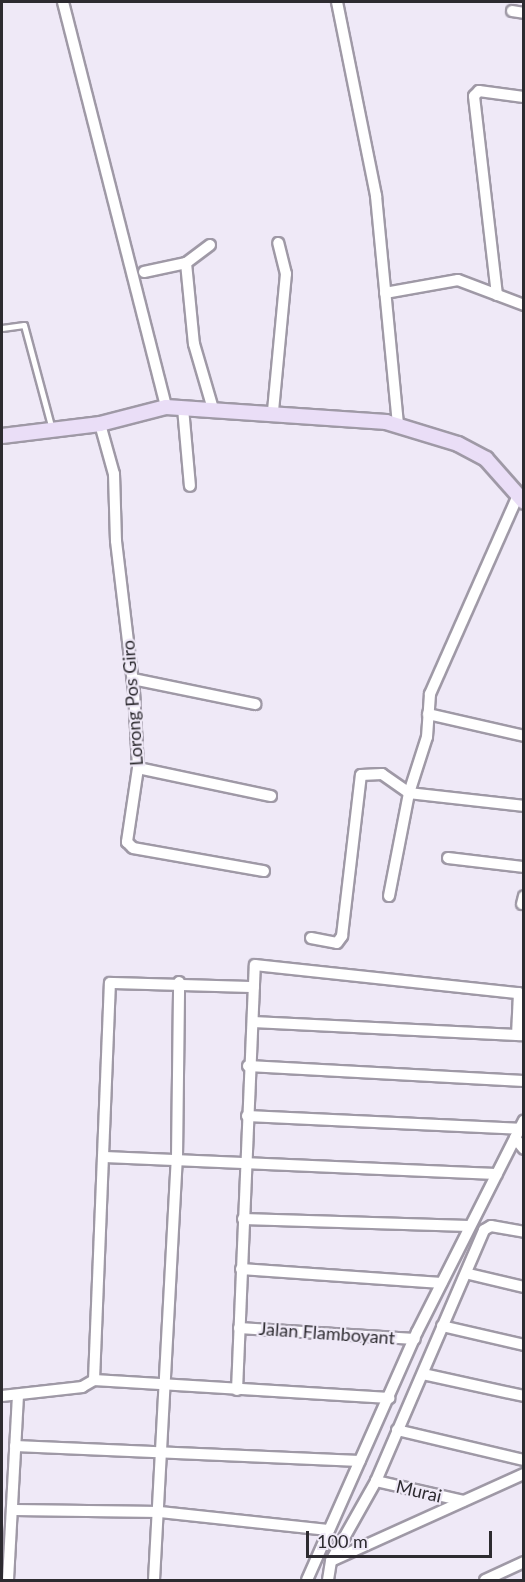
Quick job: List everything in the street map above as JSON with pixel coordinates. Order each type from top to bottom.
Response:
[{"type":"main road","points":[[2,436],[51,426],[100,424],[166,407],[273,411],[398,424],[486,459],[520,499]]},
{"type":"street","points":[[63,2],[166,407]]},
{"type":"street","points":[[337,2],[376,196],[398,424]]},
{"type":"street","points":[[497,295],[494,237],[474,96],[479,91],[524,97]]},
{"type":"street","points":[[273,411],[286,274],[278,243]]},
{"type":"street","points":[[144,272],[186,263],[210,245]]},
{"type":"street","points":[[186,263],[194,344],[213,409]]},
{"type":"street","points":[[385,293],[458,280],[523,304]]},
{"type":"street","points":[[183,408],[190,486]]},
{"type":"street","name":"Lorong Pos Giro","points":[[100,424],[114,474],[116,541],[133,679],[138,768],[129,845],[264,871]]},
{"type":"street","points":[[389,896],[408,793],[444,657],[520,499]]},
{"type":"street","points":[[133,679],[255,704]]},
{"type":"street","points":[[428,714],[524,735]]},
{"type":"street","points":[[138,768],[271,795]]},
{"type":"street","points":[[311,938],[337,943],[342,936],[357,778],[371,771],[382,774],[408,793],[524,806]]},
{"type":"street","points":[[448,858],[524,867]]},
{"type":"street","points":[[237,1390],[248,1066],[254,987],[259,964],[519,993],[520,1035],[253,1022]]},
{"type":"street","points":[[154,1581],[160,1512],[158,1453],[177,1157],[179,982]]},
{"type":"street","points":[[94,1380],[110,983],[179,982],[254,987]]},
{"type":"street","points":[[248,1066],[524,1081]]},
{"type":"street","points":[[247,1116],[519,1129]]},
{"type":"street","points":[[519,1129],[524,1149]]},
{"type":"street","points":[[307,1581],[327,1530],[415,1339],[519,1129]]},
{"type":"street","points":[[104,1157],[177,1157],[497,1173]]},
{"type":"street","points":[[243,1219],[469,1226]]},
{"type":"street","points":[[328,1581],[331,1561],[376,1481],[442,1326],[469,1274],[485,1228],[524,1232]]},
{"type":"street","points":[[241,1269],[442,1283]]},
{"type":"street","points":[[469,1274],[524,1287]]},
{"type":"street","points":[[442,1326],[524,1345]]},
{"type":"street","name":"Jalan Flamboyant","points":[[239,1328],[415,1339]]},
{"type":"street","points":[[423,1374],[524,1396]]},
{"type":"street","points":[[2,1396],[18,1396],[94,1380],[162,1387],[389,1398]]},
{"type":"street","points":[[8,1581],[15,1510],[18,1396]]},
{"type":"street","points":[[397,1430],[524,1460]]},
{"type":"street","points":[[15,1446],[360,1461]]},
{"type":"street","points":[[331,1561],[524,1474]]},
{"type":"street","name":"Murai","points":[[376,1481],[463,1501]]},
{"type":"street","points":[[15,1510],[160,1512],[327,1530]]},
{"type":"street","points":[[485,1581],[524,1562]]},
{"type":"lane","points":[[2,328],[24,325],[51,426]]}]
